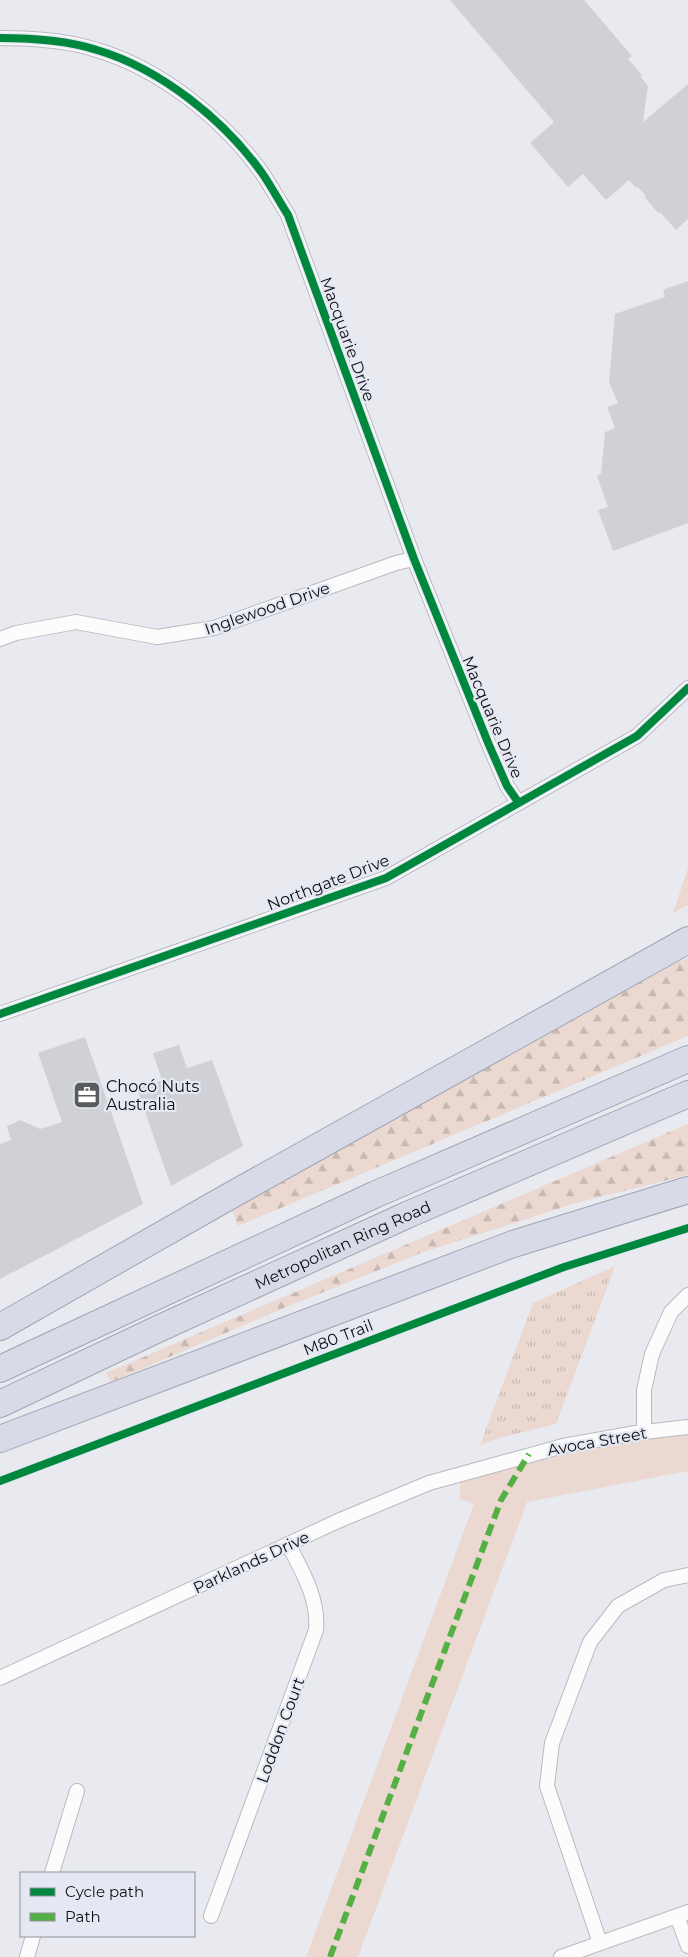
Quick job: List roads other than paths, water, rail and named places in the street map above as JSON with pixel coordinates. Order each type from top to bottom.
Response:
[{"type":"highway","points":[[0,1327],[185,1220],[688,940]]},
{"type":"highway","name":"Metropolitan Ring Road","points":[[0,1368],[374,1195],[688,1059]]},
{"type":"highway","name":"Metropolitan Ring Road","points":[[0,1404],[406,1215],[688,1094]]},
{"type":"highway","points":[[0,1438],[513,1244],[688,1190]]},
{"type":"street","name":"Macquarie Drive","points":[[0,38],[56,41],[98,50],[168,83],[200,107],[262,173],[288,215],[414,559],[488,745],[507,786],[518,802]]},
{"type":"street","name":"Inglewood Drive","points":[[0,639],[16,633],[76,622],[157,637],[214,628],[396,563],[414,559]]},
{"type":"street","name":"Northgate Drive","points":[[0,1014],[386,878],[637,736],[688,688]]},
{"type":"street","points":[[644,1432],[644,1390],[652,1354],[671,1312],[688,1295]]},
{"type":"street","name":"Avoca Street","points":[[507,1460],[563,1446],[644,1432],[688,1427]]},
{"type":"street","name":"Parklands Drive","points":[[0,1678],[338,1521],[430,1483],[507,1460]]},
{"type":"street","name":"Loddon Court","points":[[211,1916],[316,1630],[317,1618],[310,1589],[288,1544]]},
{"type":"street","points":[[600,1943],[547,1786],[552,1743],[590,1642],[618,1606],[664,1580],[688,1575]]},
{"type":"street","points":[[52,1872],[77,1791]]},
{"type":"street","points":[[561,1957],[683,1914],[688,1946]]},
{"type":"street","points":[[27,1957],[33,1937]]},
{"type":"place","name":"Chocó Nuts Australia","points":[[87,1095]]}]
